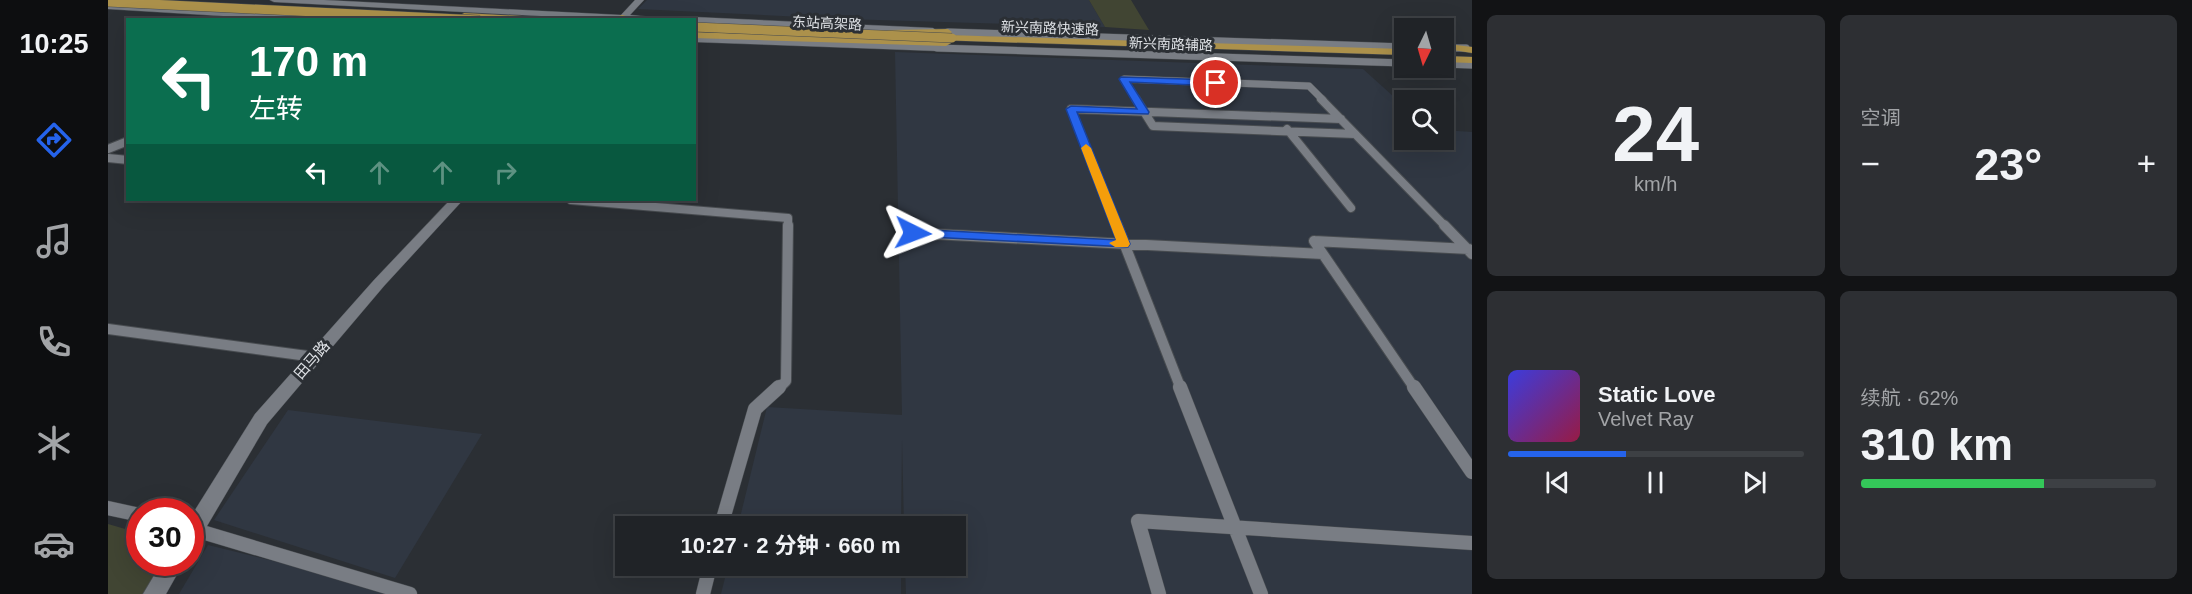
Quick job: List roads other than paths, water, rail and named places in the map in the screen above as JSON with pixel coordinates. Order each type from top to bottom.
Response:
[{"type":"main road","points":[[120,4],[134,0]]},
{"type":"main road","points":[[142,0],[502,18]]},
{"type":"main road","points":[[274,0],[607,18]]},
{"type":"main road","points":[[626,18],[640,0]]},
{"type":"main road","points":[[108,5],[311,18]]},
{"type":"main road","points":[[108,5],[430,18]]},
{"type":"main road","points":[[696,25],[952,37]]},
{"type":"main road","name":"新兴南路快速路","points":[[696,25],[1394,57]]},
{"type":"main road","name":"东站高架路","points":[[696,25],[952,37]]},
{"type":"main road","points":[[696,37],[937,48]]},
{"type":"main road","name":"新兴南路快速路","points":[[696,37],[833,41],[952,37]]},
{"type":"main road","points":[[833,41],[937,48]]},
{"type":"main road","points":[[1227,50],[1271,43]]},
{"type":"main road","points":[[1456,48],[1472,49]]},
{"type":"main road","points":[[1227,50],[1292,59]]},
{"type":"main road","name":"新兴南路快速路","points":[[1227,50],[1394,52]]},
{"type":"main road","points":[[1454,53],[1472,54]]},
{"type":"main road","points":[[1454,59],[1472,60]]},
{"type":"main road","name":"田马路","points":[[204,512],[261,419],[456,201]]},
{"type":"main road","points":[[154,594],[165,576]]},
{"type":"street","name":"新兴南路辅路","points":[[952,37],[1394,47]]},
{"type":"street","name":"新兴南路辅路","points":[[937,48],[1394,63]]},
{"type":"street","points":[[1454,64],[1472,65]]},
{"type":"street","points":[[1355,134],[1153,126],[1124,79],[1309,86],[1470,251]]},
{"type":"street","points":[[1261,594],[1071,109],[1341,119]]},
{"type":"street","points":[[1277,117],[1351,208]]},
{"type":"street","points":[[108,149],[126,142]]},
{"type":"street","points":[[108,158],[126,160]]},
{"type":"street","points":[[584,201],[788,218],[786,381],[755,409],[723,516]]},
{"type":"street","points":[[913,233],[1323,254]]},
{"type":"street","points":[[1470,251],[1314,241],[1472,472]]},
{"type":"street","points":[[108,329],[315,357]]},
{"type":"street","points":[[108,508],[126,512]]},
{"type":"street","points":[[1159,594],[1138,520],[1472,543]]},
{"type":"street","points":[[204,535],[410,594]]},
{"type":"street","points":[[703,594],[708,576]]}]
